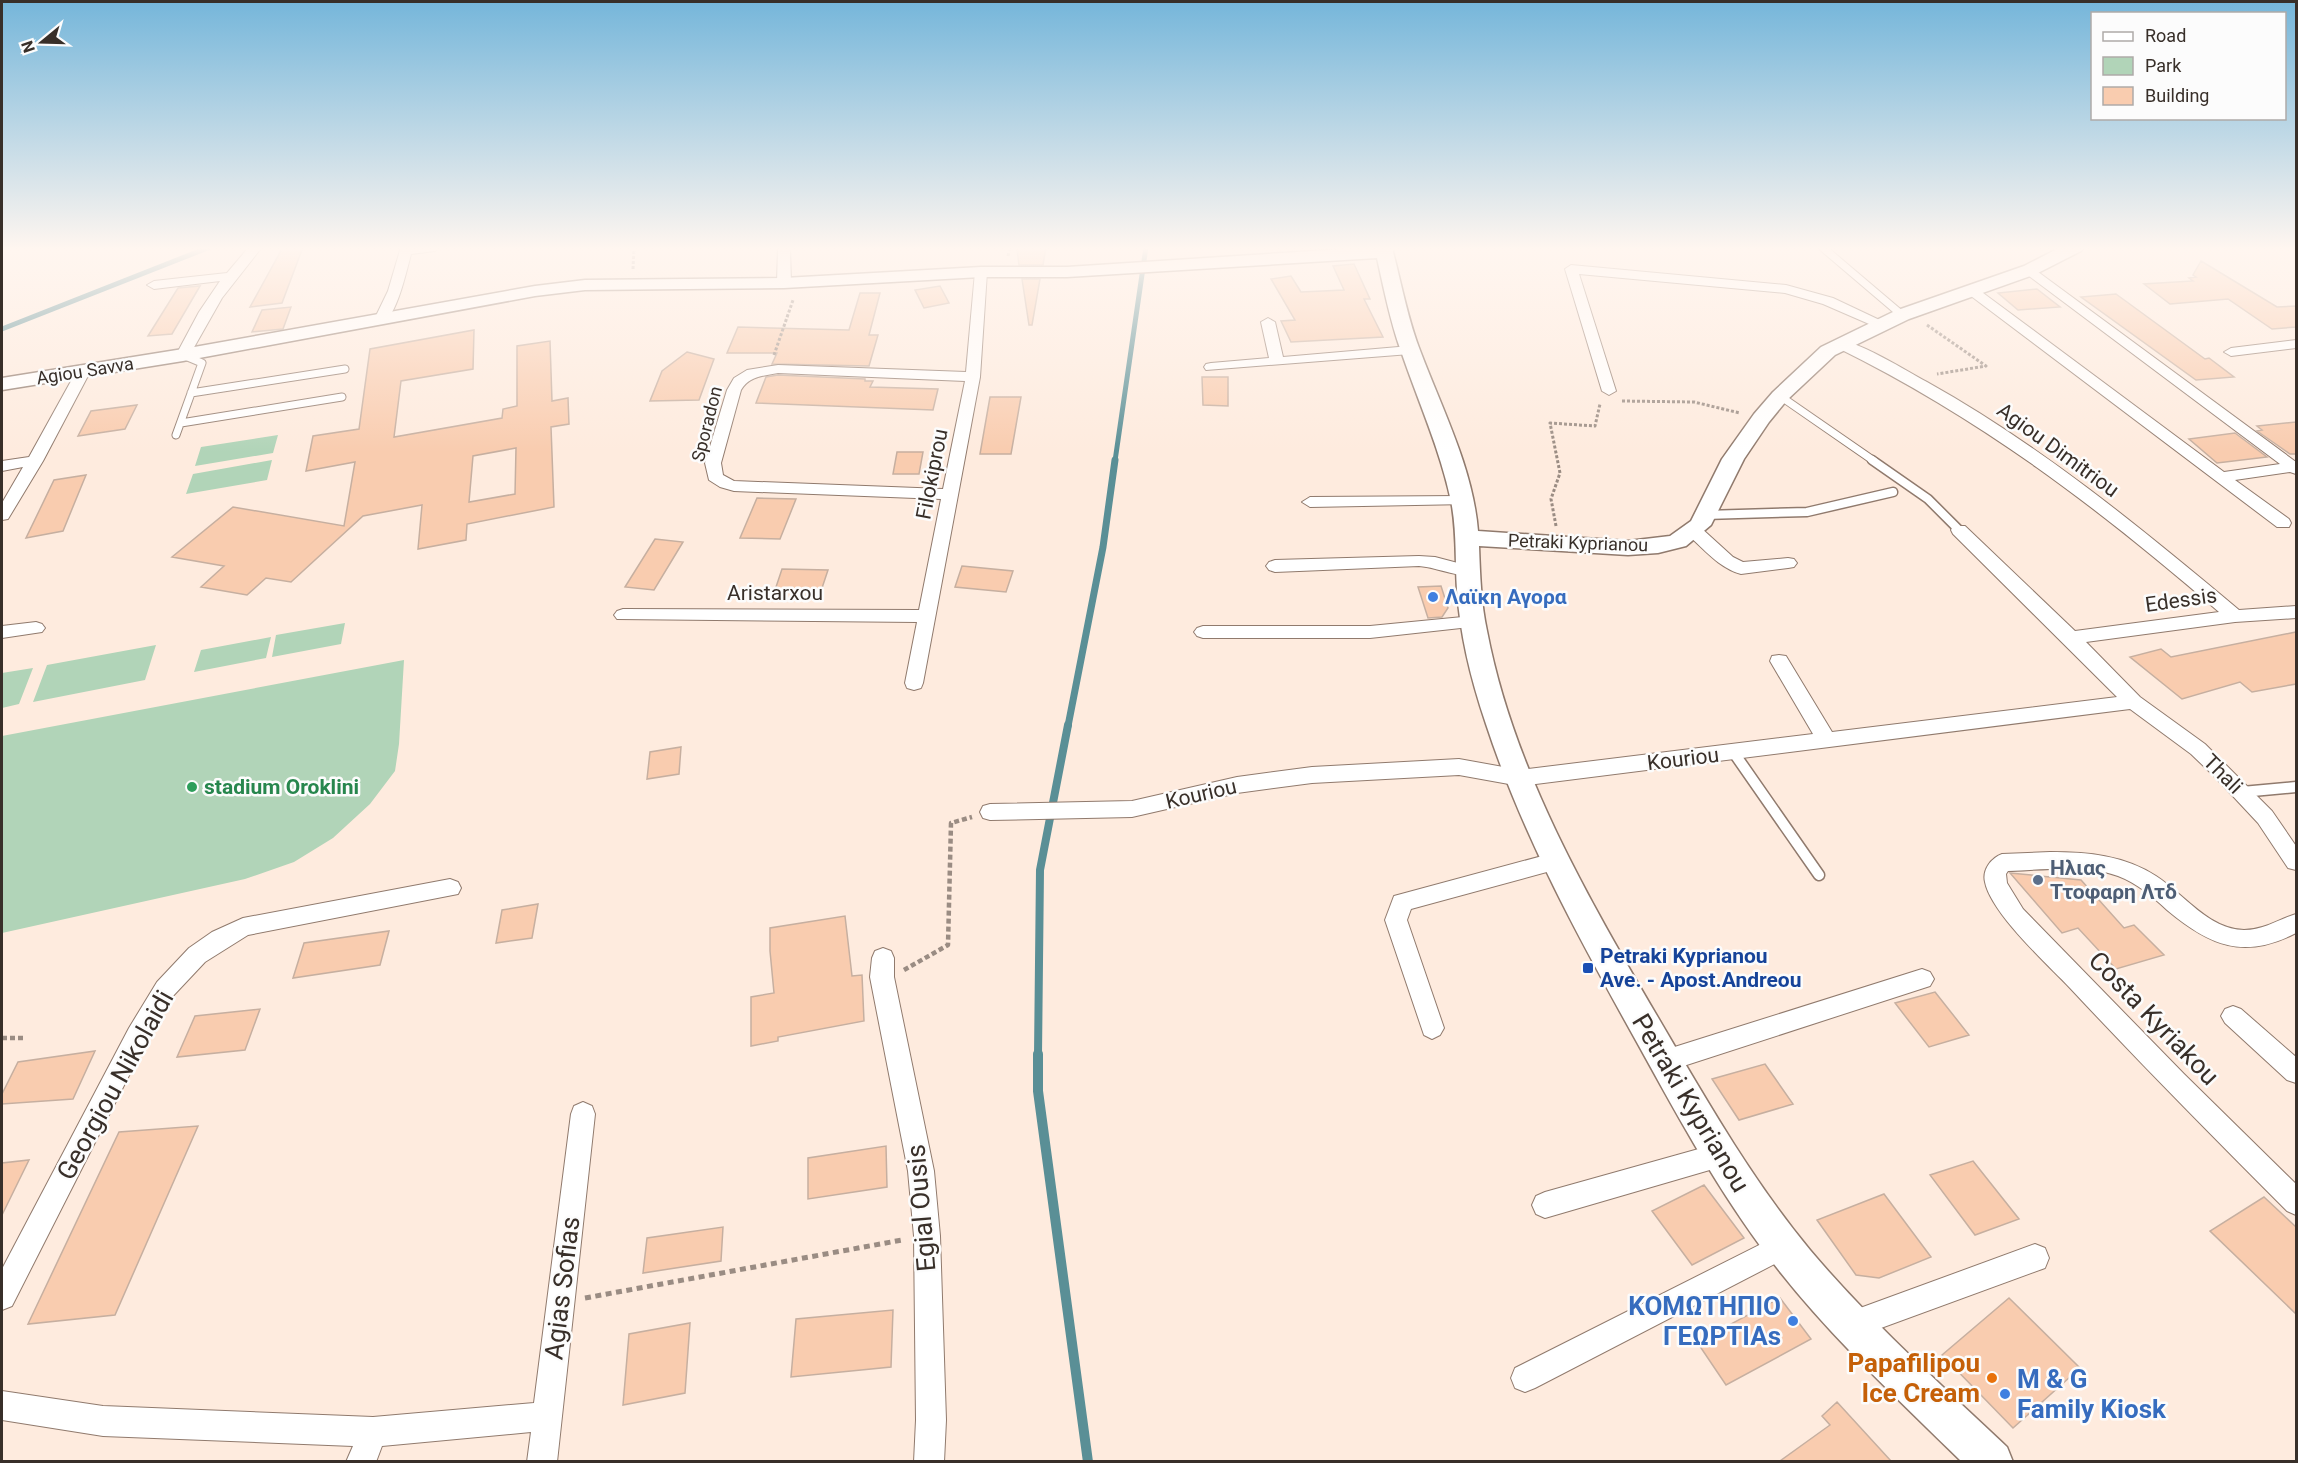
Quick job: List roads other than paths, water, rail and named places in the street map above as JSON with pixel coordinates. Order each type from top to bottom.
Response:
[{"type":"main road","name":"Agiou Savva","points":[[2,384],[406,315]]},
{"type":"main road","name":"Petraki Kyprianou","points":[[1401,315],[1410,350],[1441,427],[1462,501],[1473,622],[1491,695],[1520,778],[1557,861],[1601,949],[1720,1155],[1755,1209],[1783,1246],[1851,1325],[1992,1461]]},
{"type":"main road","points":[[1700,523],[1732,459],[1780,396],[1814,363],[1841,344],[1903,315]]},
{"type":"main road","name":"Petraki Kyprianou","points":[[1467,538],[1643,548],[1678,541],[1700,523]]},
{"type":"street","points":[[183,355],[206,315]]},
{"type":"street","points":[[381,320],[383,315]]},
{"type":"street","name":"Filokiprou","points":[[914,683],[973,377],[978,315]]},
{"type":"street","points":[[1583,315],[1605,395]]},
{"type":"street","points":[[1861,315],[1881,324]]},
{"type":"street","points":[[2003,315],[2283,523]]},
{"type":"street","points":[[2091,315],[2295,468]]},
{"type":"street","points":[[1268,322],[1277,361]]},
{"type":"street","name":"Agiou Dimitriou","points":[[1841,344],[1913,379],[1985,423],[2101,506],[2235,616]]},
{"type":"street","points":[[2231,352],[2296,344]]},
{"type":"street","points":[[1211,367],[1410,350]]},
{"type":"street","name":"Sporadon","points":[[949,494],[734,486],[719,481],[713,472],[713,463],[734,390],[745,376],[769,370],[973,377]]},
{"type":"street","points":[[2,515],[35,461],[83,372]]},
{"type":"street","points":[[2,466],[35,461]]},
{"type":"street","points":[[2221,477],[2295,468]]},
{"type":"street","points":[[1310,501],[1462,501]]},
{"type":"street","points":[[1700,523],[1727,561],[1741,568],[1788,563]]},
{"type":"street","points":[[1959,530],[2071,638],[2133,702]]},
{"type":"street","points":[[1275,566],[1419,561],[1435,562],[1467,571]]},
{"type":"street","name":"Edessis","points":[[2071,638],[2235,616],[2296,612]]},
{"type":"street","name":"Aristarxou","points":[[623,615],[927,616]]},
{"type":"street","points":[[1203,632],[1370,632],[1473,622]]},
{"type":"street","points":[[2,632],[36,628]]},
{"type":"street","points":[[1779,661],[1827,741]]},
{"type":"street","name":"Kouriou","points":[[990,812],[1115,810],[1155,805],[1237,785],[1312,775],[1459,767],[1520,778],[2133,702]]},
{"type":"street","name":"Thali","points":[[2133,702],[2198,749],[2242,792],[2265,817],[2296,862]]},
{"type":"street","points":[[1432,1028],[1396,920],[1402,902],[1557,861]]},
{"type":"street","name":"Costa Kyriakou","points":[[2296,923],[2268,936],[2229,939],[2209,930],[2150,883],[2129,871],[2106,864],[2002,863],[1995,873],[1996,884],[2015,915],[2175,1082],[2296,1202]]},
{"type":"street","name":"Georgiou Nikolaidi","points":[[2,1296],[137,1036],[165,989],[196,955],[243,927],[450,888]]},
{"type":"street","name":"Egial Ousis","points":[[883,970],[921,1171],[927,1236],[931,1420],[929,1461]]},
{"type":"street","points":[[1665,1061],[1922,978]]},
{"type":"street","points":[[2233,1017],[2296,1072]]},
{"type":"street","name":"Agias Sofias","points":[[542,1461],[583,1114]]},
{"type":"street","points":[[1545,1205],[1720,1155]]},
{"type":"street","points":[[1525,1378],[1783,1246]]},
{"type":"street","points":[[1851,1325],[2035,1258]]},
{"type":"street","points":[[2,1406],[103,1421],[373,1432],[548,1416]]},
{"type":"street","points":[[361,1461],[373,1432]]},
{"type":"lane","points":[[176,435],[202,363],[183,355]]},
{"type":"lane","points":[[191,393],[345,369]]},
{"type":"lane","points":[[1780,396],[1928,499],[1959,530]]},
{"type":"lane","points":[[181,423],[342,397]]},
{"type":"lane","points":[[1700,523],[1807,512],[1893,492]]},
{"type":"lane","points":[[1734,753],[1819,875]]},
{"type":"lane","points":[[2242,792],[2296,787]]},
{"type":"waterway","points":[[2,329],[37,315]]},
{"type":"waterway","points":[[1115,461],[1136,315]]},
{"type":"waterway","points":[[1068,726],[1103,547],[1115,460]]},
{"type":"waterway","points":[[1038,1055],[1040,870],[1068,725]]},
{"type":"waterway","points":[[1038,1055],[1038,1091],[1088,1462]]},
{"type":"place","name":"Λαϊκη Αγορα","points":[[1433,597]]},
{"type":"place","name":"stadium Oroklini","points":[[192,787]]},
{"type":"place","name":"Ηλιας Ττοφαρη Λτδ","points":[[2038,880]]},
{"type":"place","name":"Petraki Kyprianou Ave. - Apost.Andreou","points":[[1588,968]]},
{"type":"place","name":"ΚΟΜΩΤΗΠΙΟ ΓΕΩΡΤΙΑs","points":[[1793,1321]]},
{"type":"place","name":"Papafilipou Ice Cream","points":[[1992,1378]]},
{"type":"place","name":"M & G Family Kiosk","points":[[2005,1394]]}]
